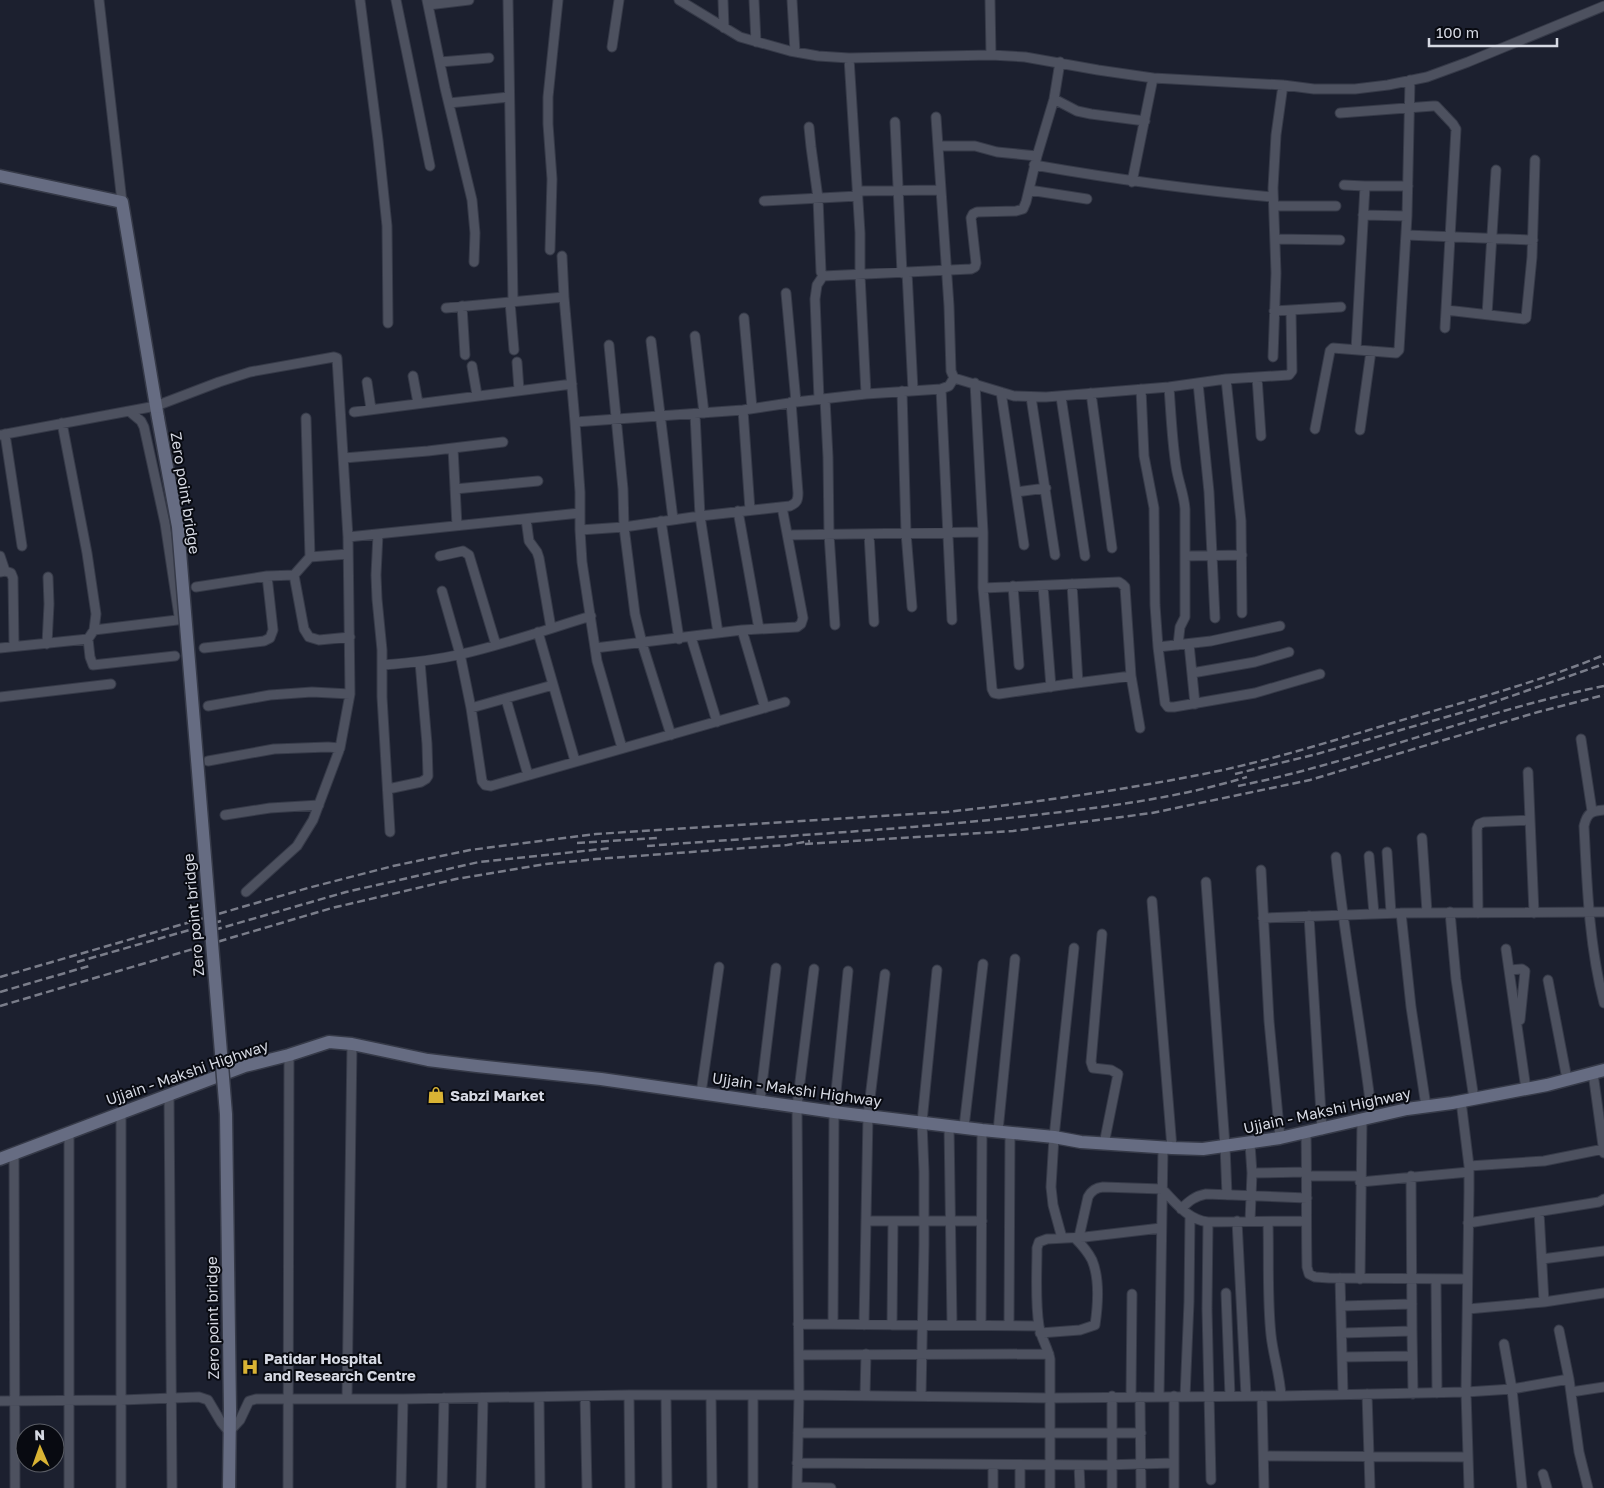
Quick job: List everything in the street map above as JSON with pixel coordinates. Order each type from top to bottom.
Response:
[{"type":"main road","points":[[0,176],[122,202]]},
{"type":"main road","name":"Zero point bridge","points":[[122,202],[178,527],[226,1114],[230,1410],[228,1488]]},
{"type":"main road","name":"Ujjain - Makshi Highway","points":[[0,1159],[245,1066],[289,1055],[329,1042],[352,1044],[438,1061],[601,1079],[834,1112],[1054,1137],[1081,1142],[1203,1149],[1250,1144],[1306,1134],[1367,1118],[1526,1089],[1599,1071]]},
{"type":"street","points":[[99,0],[122,202]]},
{"type":"street","points":[[360,0],[387,226],[388,323]]},
{"type":"street","points":[[396,0],[430,166]]},
{"type":"street","points":[[470,0],[428,3],[472,200],[475,233],[474,262]]},
{"type":"street","points":[[508,0],[511,301],[514,350]]},
{"type":"street","points":[[550,250],[552,179],[548,98],[558,0]]},
{"type":"street","points":[[612,47],[619,0]]},
{"type":"street","points":[[678,0],[688,3],[740,37],[795,52],[818,56],[848,58],[992,55],[1025,57],[1154,78],[1283,85],[1314,89],[1355,89],[1427,77],[1444,72],[1604,6]]},
{"type":"street","points":[[723,0],[724,28]]},
{"type":"street","points":[[754,0],[756,42]]},
{"type":"street","points":[[792,0],[795,52]]},
{"type":"street","points":[[990,0],[992,55]]},
{"type":"street","points":[[440,62],[489,58]]},
{"type":"street","points":[[848,58],[853,119],[866,394]]},
{"type":"street","points":[[823,276],[975,267],[973,214],[977,212],[1016,211],[1023,209],[1053,103],[1060,62]]},
{"type":"street","points":[[1132,182],[1154,78]]},
{"type":"street","points":[[1316,429],[1330,350],[1333,348],[1396,353],[1400,350],[1407,216],[1410,80]]},
{"type":"street","points":[[1273,357],[1275,239],[1273,202],[1277,131],[1283,85]]},
{"type":"street","points":[[449,103],[509,97]]},
{"type":"street","points":[[1053,103],[1077,111],[1144,124]]},
{"type":"street","points":[[1340,113],[1436,106],[1456,129],[1445,328]]},
{"type":"street","points":[[575,422],[699,414],[866,394],[940,389],[949,386],[954,378],[952,371],[936,117]]},
{"type":"street","points":[[895,122],[898,192],[913,390]]},
{"type":"street","points":[[810,127],[810,146],[818,198],[821,272],[823,276]]},
{"type":"street","points":[[938,146],[975,146],[997,152],[1037,156]]},
{"type":"street","points":[[1446,310],[1526,318],[1533,240],[1536,160]]},
{"type":"street","points":[[1034,165],[1132,182],[1223,193],[1273,202],[1336,206]]},
{"type":"street","points":[[1487,315],[1496,170]]},
{"type":"street","points":[[1344,185],[1408,186]]},
{"type":"street","points":[[1356,350],[1365,186]]},
{"type":"street","points":[[764,200],[940,190]]},
{"type":"street","points":[[1029,190],[1087,199]]},
{"type":"street","points":[[1363,215],[1407,216]]},
{"type":"street","points":[[1406,235],[1533,240]]},
{"type":"street","points":[[1275,239],[1340,240]]},
{"type":"street","points":[[562,256],[575,422],[582,562],[601,676],[622,748]]},
{"type":"street","points":[[823,276],[817,284],[816,299],[835,625]]},
{"type":"street","points":[[580,530],[624,527],[796,504],[798,500],[794,402],[786,293]]},
{"type":"street","points":[[446,308],[564,297]]},
{"type":"street","points":[[462,306],[464,355]]},
{"type":"street","points":[[1274,311],[1341,307]]},
{"type":"street","points":[[954,378],[1014,396],[1061,397],[1291,374],[1292,310]]},
{"type":"street","points":[[744,318],[750,510]]},
{"type":"street","points":[[695,336],[699,414],[700,516],[718,633]]},
{"type":"street","points":[[651,341],[673,519]]},
{"type":"street","points":[[609,346],[623,489],[624,527],[635,614],[671,736]]},
{"type":"street","points":[[1360,430],[1371,351]]},
{"type":"street","points":[[22,546],[3,434],[129,411],[157,412],[219,382],[250,372],[337,358],[348,537],[350,694],[340,748],[313,820],[297,846],[246,892]]},
{"type":"street","points":[[517,362],[519,390]]},
{"type":"street","points":[[472,366],[478,395]]},
{"type":"street","points":[[413,376],[418,403]]},
{"type":"street","points":[[1257,377],[1261,436]]},
{"type":"street","points":[[1226,379],[1238,493],[1242,554],[1242,612]]},
{"type":"street","points":[[367,382],[371,409]]},
{"type":"street","points":[[975,383],[983,532],[983,588],[992,689],[994,693],[999,694],[1131,676]]},
{"type":"street","points":[[1198,383],[1209,492],[1215,618]]},
{"type":"street","points":[[354,412],[572,384]]},
{"type":"street","points":[[1169,387],[1175,459],[1185,503],[1185,617],[1180,627],[1178,645]]},
{"type":"street","points":[[940,389],[952,620]]},
{"type":"street","points":[[1141,389],[1144,456],[1154,508],[1155,605],[1165,703],[1168,707],[1174,707],[1255,693],[1320,674]]},
{"type":"street","points":[[902,391],[906,533],[912,607]]},
{"type":"street","points":[[1001,392],[1024,545]]},
{"type":"street","points":[[1091,393],[1112,548]]},
{"type":"street","points":[[1031,397],[1055,555]]},
{"type":"street","points":[[1061,397],[1085,556]]},
{"type":"street","points":[[94,630],[177,620],[179,616],[165,523],[144,428],[141,421],[129,411]]},
{"type":"street","points":[[196,587],[267,576],[294,575],[310,557],[306,418]]},
{"type":"street","points":[[62,423],[87,553],[96,614],[94,630],[88,639],[93,665],[175,656]]},
{"type":"street","points":[[344,458],[503,442]]},
{"type":"street","points":[[453,448],[457,526]]},
{"type":"street","points":[[455,489],[538,481]]},
{"type":"street","points":[[1016,492],[1046,488]]},
{"type":"street","points":[[595,648],[742,630],[797,627],[802,624],[803,618],[782,507]]},
{"type":"street","points":[[738,511],[759,629]]},
{"type":"street","points":[[348,537],[580,513]]},
{"type":"street","points":[[526,520],[529,542],[539,558],[551,628]]},
{"type":"street","points":[[661,521],[679,639]]},
{"type":"street","points":[[788,536],[983,532]]},
{"type":"street","points":[[378,534],[376,583],[390,832]]},
{"type":"street","points":[[869,534],[874,622]]},
{"type":"street","points":[[440,556],[463,551],[469,555],[496,645]]},
{"type":"street","points":[[310,557],[348,554]]},
{"type":"street","points":[[1185,556],[1242,554]]},
{"type":"street","points":[[0,556],[3,572],[11,573],[13,578],[14,646]]},
{"type":"street","points":[[294,575],[304,629],[309,637],[319,640],[350,638]]},
{"type":"street","points":[[204,648],[264,641],[270,638],[273,630],[267,576]]},
{"type":"street","points":[[47,644],[48,577]]},
{"type":"street","points":[[983,588],[1119,582],[1122,584],[1125,587],[1131,676],[1140,728]]},
{"type":"street","points":[[1072,584],[1078,683]]},
{"type":"street","points":[[1013,586],[1019,665]]},
{"type":"street","points":[[1043,586],[1051,687]]},
{"type":"street","points":[[442,591],[460,654],[471,708],[482,781],[485,785],[491,786],[786,702]]},
{"type":"street","points":[[382,665],[420,662],[460,654],[591,616]]},
{"type":"street","points":[[1158,647],[1211,641],[1280,626]]},
{"type":"street","points":[[742,630],[765,708]]},
{"type":"street","points":[[538,632],[575,761]]},
{"type":"street","points":[[691,637],[717,722]]},
{"type":"street","points":[[0,648],[88,639]]},
{"type":"street","points":[[1189,644],[1195,704]]},
{"type":"street","points":[[1192,673],[1255,662],[1289,652]]},
{"type":"street","points":[[388,789],[421,782],[428,776],[420,662]]},
{"type":"street","points":[[0,697],[111,684]]},
{"type":"street","points":[[471,708],[553,685]]},
{"type":"street","points":[[208,706],[270,695],[312,692],[350,694]]},
{"type":"street","points":[[506,699],[528,775]]},
{"type":"street","points":[[1581,740],[1592,811]]},
{"type":"street","points":[[208,761],[274,749],[340,748]]},
{"type":"street","points":[[1528,772],[1534,913]]},
{"type":"street","points":[[225,816],[270,808],[319,805]]},
{"type":"street","points":[[1603,996],[1593,949],[1584,826],[1586,818],[1592,811],[1604,810]]},
{"type":"street","points":[[1478,912],[1477,829],[1479,824],[1484,822],[1530,820]]},
{"type":"street","points":[[1422,838],[1427,912]]},
{"type":"street","points":[[1386,852],[1426,1106]]},
{"type":"street","points":[[1368,856],[1374,914]]},
{"type":"street","points":[[1336,858],[1342,915],[1358,1008],[1367,1118],[1360,1179],[1360,1278]]},
{"type":"street","points":[[1261,870],[1269,1021],[1280,1138]]},
{"type":"street","points":[[1206,882],[1227,1195]]},
{"type":"street","points":[[1152,901],[1167,1148],[1162,1189],[1158,1396]]},
{"type":"street","points":[[1263,918],[1427,912],[1604,912]]},
{"type":"street","points":[[1450,912],[1456,979],[1474,1099]]},
{"type":"street","points":[[1309,916],[1322,1130]]},
{"type":"street","points":[[1102,934],[1091,1062],[1093,1068],[1111,1070],[1118,1074],[1104,1144]]},
{"type":"street","points":[[1062,1238],[1053,1205],[1051,1186],[1054,1137],[1074,948]]},
{"type":"street","points":[[1506,949],[1526,1089]]},
{"type":"street","points":[[1009,1325],[1004,1132],[1015,959]]},
{"type":"street","points":[[964,1127],[983,964]]},
{"type":"street","points":[[701,1093],[719,967]]},
{"type":"street","points":[[760,1101],[776,968]]},
{"type":"street","points":[[814,969],[797,1106],[799,1395],[797,1488],[831,1488]]},
{"type":"street","points":[[1509,970],[1522,969],[1525,971],[1518,1033]]},
{"type":"street","points":[[921,1396],[924,1221],[922,1122],[938,970]]},
{"type":"street","points":[[833,1324],[834,1112],[848,971]]},
{"type":"street","points":[[864,1324],[868,1115],[885,974]]},
{"type":"street","points":[[1548,980],[1568,1080]]},
{"type":"street","points":[[347,1400],[352,1044]]},
{"type":"street","points":[[288,1488],[289,1055]]},
{"type":"street","points":[[1599,1071],[1604,1153]]},
{"type":"street","points":[[169,1095],[172,1488]]},
{"type":"street","points":[[1461,1101],[1469,1169],[1466,1392],[1469,1488]]},
{"type":"street","points":[[121,1112],[121,1488]]},
{"type":"street","points":[[950,1125],[952,1324]]},
{"type":"street","points":[[981,1325],[982,1130]]},
{"type":"street","points":[[69,1132],[69,1488]]},
{"type":"street","points":[[1306,1134],[1306,1221],[1307,1267],[1309,1274],[1315,1277],[1340,1278],[1468,1279]]},
{"type":"street","points":[[1250,1144],[1252,1173],[1250,1222]]},
{"type":"street","points":[[1252,1173],[1306,1174],[1360,1179],[1411,1176],[1544,1161],[1604,1149]]},
{"type":"street","points":[[14,1153],[15,1488]]},
{"type":"street","points":[[1411,1176],[1413,1394]]},
{"type":"street","points":[[1077,1237],[1088,1197],[1096,1188],[1162,1189],[1181,1209],[1198,1221],[1306,1221]]},
{"type":"street","points":[[1181,1209],[1190,1200],[1206,1194],[1307,1198]]},
{"type":"street","points":[[1468,1223],[1599,1202],[1604,1199]]},
{"type":"street","points":[[1539,1212],[1544,1302]]},
{"type":"street","points":[[1185,1396],[1190,1216]]},
{"type":"street","points":[[866,1220],[982,1221]]},
{"type":"street","points":[[892,1324],[893,1221]]},
{"type":"street","points":[[1237,1221],[1246,1396]]},
{"type":"street","points":[[1208,1222],[1211,1480]]},
{"type":"street","points":[[1268,1222],[1270,1332],[1282,1396]]},
{"type":"street","points":[[1050,1488],[1049,1354],[1039,1329],[1037,1248],[1039,1242],[1047,1238],[1077,1237],[1161,1228]]},
{"type":"street","points":[[798,1324],[1009,1325],[1039,1329],[1080,1330],[1095,1325],[1097,1312],[1096,1276],[1092,1261],[1077,1237]]},
{"type":"street","points":[[1542,1259],[1604,1251]]},
{"type":"street","points":[[1340,1278],[1343,1394]]},
{"type":"street","points":[[1436,1279],[1437,1393]]},
{"type":"street","points":[[1226,1293],[1230,1396]]},
{"type":"street","points":[[1468,1308],[1544,1302],[1604,1293]]},
{"type":"street","points":[[1131,1397],[1132,1294]]},
{"type":"street","points":[[1341,1306],[1412,1304]]},
{"type":"street","points":[[1559,1330],[1569,1379],[1579,1452],[1588,1488]]},
{"type":"street","points":[[1342,1333],[1412,1331]]},
{"type":"street","points":[[1504,1344],[1512,1389],[1522,1488]]},
{"type":"street","points":[[798,1354],[1049,1354]]},
{"type":"street","points":[[865,1395],[866,1354]]},
{"type":"street","points":[[1342,1357],[1412,1356]]},
{"type":"street","points":[[0,1401],[199,1397],[208,1400],[229,1432],[240,1420],[249,1401],[256,1399],[347,1400],[629,1395],[865,1395],[1050,1398],[1282,1396],[1466,1392],[1512,1389],[1569,1379]]},
{"type":"street","points":[[1571,1392],[1604,1387]]},
{"type":"street","points":[[1367,1394],[1370,1488]]},
{"type":"street","points":[[629,1395],[630,1488]]},
{"type":"street","points":[[666,1395],[668,1488]]},
{"type":"street","points":[[711,1395],[712,1488]]},
{"type":"street","points":[[752,1488],[753,1395]]},
{"type":"street","points":[[585,1396],[587,1488]]},
{"type":"street","points":[[1112,1396],[1112,1488]]},
{"type":"street","points":[[1140,1396],[1141,1488]]},
{"type":"street","points":[[1174,1396],[1174,1488]]},
{"type":"street","points":[[1262,1396],[1264,1488]]},
{"type":"street","points":[[539,1397],[540,1488]]},
{"type":"street","points":[[442,1488],[444,1398]]},
{"type":"street","points":[[481,1488],[483,1398]]},
{"type":"street","points":[[401,1488],[403,1399]]},
{"type":"street","points":[[798,1433],[1050,1434],[1141,1432]]},
{"type":"street","points":[[1264,1456],[1468,1457]]},
{"type":"street","points":[[798,1463],[993,1465],[1174,1463]]},
{"type":"street","points":[[993,1465],[993,1488]]},
{"type":"street","points":[[1020,1465],[1020,1488]]},
{"type":"street","points":[[1079,1465],[1080,1488]]},
{"type":"street","points":[[1543,1474],[1547,1488]]},
{"type":"railway","points":[[0,977],[308,888],[393,866],[470,850],[596,834],[946,812],[1085,794],[1223,770],[1293,752],[1483,697],[1604,655]]},
{"type":"railway","points":[[1235,774],[1317,754],[1474,709],[1604,664]]},
{"type":"railway","points":[[1238,786],[1284,776],[1558,696],[1604,686]]},
{"type":"railway","points":[[805,844],[1013,831],[1152,813],[1310,780],[1538,712],[1604,695]]},
{"type":"railway","points":[[647,846],[890,829],[1035,815],[1168,796],[1247,777]]},
{"type":"railway","points":[[577,843],[657,838]]},
{"type":"railway","points":[[0,1006],[332,908],[456,879],[546,864],[787,845],[810,841]]},
{"type":"railway","points":[[214,930],[346,892],[479,862],[612,848]]},
{"type":"railway","points":[[77,962],[221,921]]},
{"type":"railway","points":[[0,992],[89,966]]},
{"type":"place","name":"Sabzi Market","points":[[436,1095]]},
{"type":"place","name":"Patidar Hospital and Research Centre","points":[[250,1367]]}]
